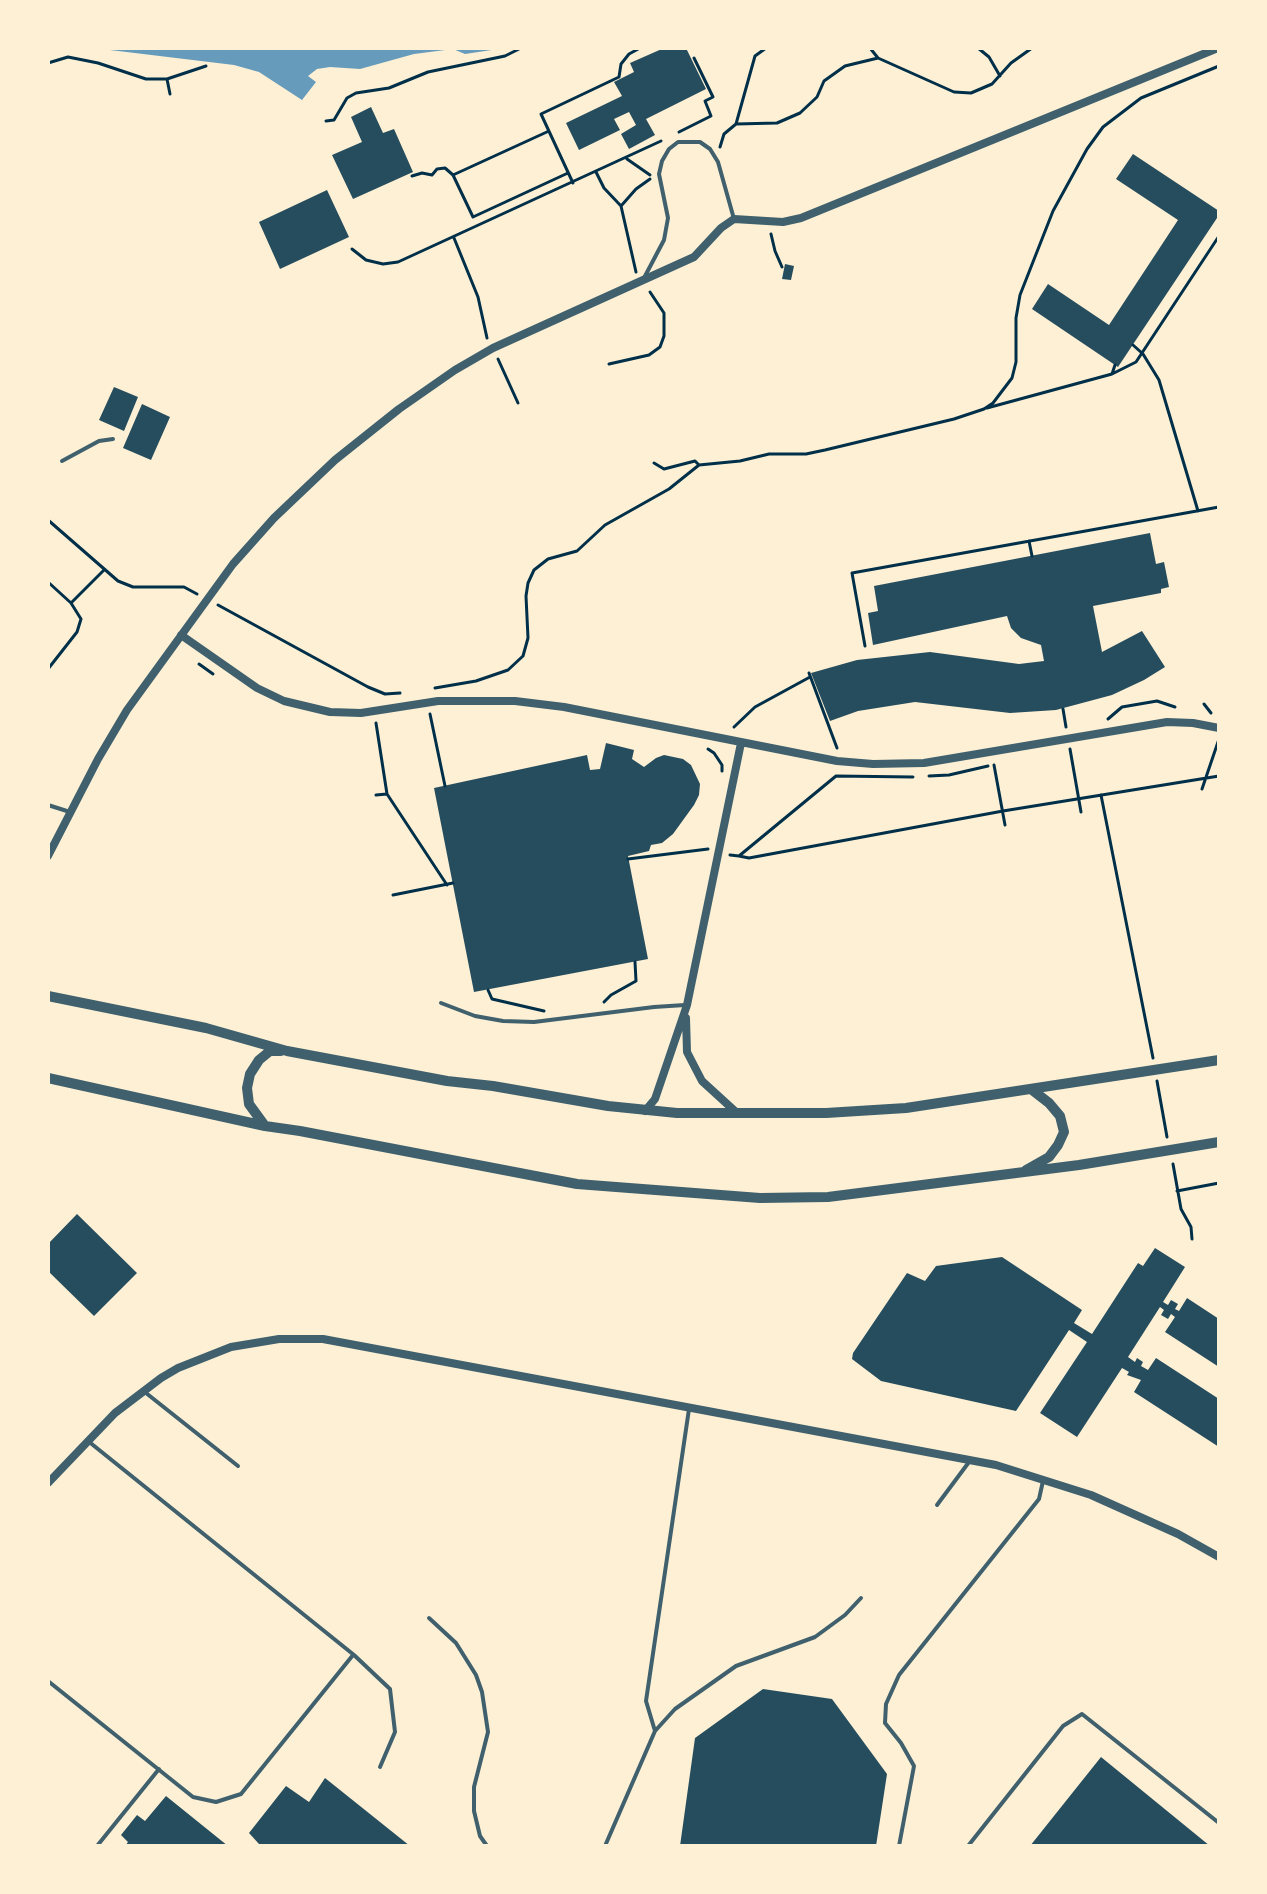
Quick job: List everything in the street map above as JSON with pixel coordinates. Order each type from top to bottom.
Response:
[{"type":"street","points":[[48,856],[127,710],[233,564],[303,488],[406,404],[471,359],[639,278],[694,257],[721,228],[734,219],[783,222],[801,218],[1218,48]]},
{"type":"street","points":[[181,635],[257,688],[284,701],[312,709],[361,713],[428,702],[502,700],[564,707],[837,761],[899,764],[962,758],[1137,726],[1193,723],[1219,728]]},
{"type":"street","points":[[645,1111],[655,1099],[687,1005],[741,743]]},
{"type":"street","points":[[48,996],[206,1028],[287,1051],[447,1081],[645,1111],[826,1113],[906,1108],[1219,1060]]},
{"type":"street","points":[[687,1005],[687,1052],[702,1081],[737,1113]]},
{"type":"street","points":[[265,1126],[249,1104],[247,1088],[250,1074],[270,1051],[287,1051]]},
{"type":"street","points":[[48,1078],[265,1126],[577,1184],[760,1198],[828,1197],[1021,1173],[1219,1142]]},
{"type":"street","points":[[1021,1173],[1049,1157],[1064,1132],[1060,1116],[1031,1089]]},
{"type":"street","points":[[48,1483],[115,1413],[169,1373],[210,1353],[255,1342],[302,1338],[344,1342],[971,1460],[1044,1478],[1134,1512],[1219,1557]]},
{"type":"lane","points":[[639,278],[656,259],[666,229],[668,218],[659,174],[669,149],[678,142],[700,142],[710,149],[734,219]]},
{"type":"lane","points":[[62,461],[99,441],[113,439]]},
{"type":"lane","points":[[48,805],[70,812]]},
{"type":"lane","points":[[441,1003],[475,1016],[503,1021],[552,1020],[687,1005]]},
{"type":"lane","points":[[144,1391],[238,1466]]},
{"type":"lane","points":[[655,1731],[646,1701],[690,1407]]},
{"type":"lane","points":[[88,1441],[354,1655],[390,1689],[395,1732],[380,1767]]},
{"type":"lane","points":[[937,1505],[971,1460]]},
{"type":"lane","points":[[899,1846],[914,1766],[885,1723],[886,1704],[899,1675],[1039,1499],[1044,1478]]},
{"type":"lane","points":[[605,1846],[655,1731],[675,1709],[736,1666],[815,1637],[845,1615],[861,1598]]},
{"type":"lane","points":[[429,1618],[456,1643],[476,1675],[482,1692],[488,1732],[474,1787],[474,1811],[480,1836],[487,1846]]},
{"type":"lane","points":[[48,1681],[193,1797],[216,1802],[241,1794],[354,1655]]},
{"type":"lane","points":[[968,1846],[1063,1726],[1082,1714],[1219,1823]]},
{"type":"lane","points":[[97,1846],[159,1769]]},
{"type":"path","points":[[326,121],[334,120],[347,98],[356,93],[389,88],[428,72],[505,56],[521,48]]},
{"type":"path","points":[[573,183],[541,114],[619,77],[621,64],[629,54],[640,48]]},
{"type":"path","points":[[715,158],[720,139],[736,124],[755,56],[766,48]]},
{"type":"path","points":[[870,48],[878,58],[954,92],[971,93],[992,84],[1011,63],[1032,48]]},
{"type":"path","points":[[978,48],[989,57],[1000,76]]},
{"type":"path","points":[[48,63],[68,57],[146,79],[167,79],[206,66]]},
{"type":"path","points":[[352,249],[366,260],[383,264],[398,262],[711,116],[705,101],[713,97],[694,58]]},
{"type":"path","points":[[736,124],[777,123],[800,113],[817,97],[824,81],[845,66],[878,58]]},
{"type":"path","points":[[984,409],[993,403],[1012,378],[1016,362],[1016,318],[1020,295],[1053,211],[1087,149],[1103,127],[1141,98],[1219,66]]},
{"type":"path","points":[[167,79],[170,94]]},
{"type":"path","points":[[453,175],[549,131]]},
{"type":"path","points":[[626,158],[653,177]]},
{"type":"path","points":[[412,176],[432,175],[437,169],[445,168],[453,175],[473,217],[568,173]]},
{"type":"path","points":[[596,172],[604,188],[621,206],[639,278]]},
{"type":"path","points":[[621,206],[636,189],[659,174]]},
{"type":"path","points":[[517,196],[521,206]]},
{"type":"path","points":[[770,230],[782,267]]},
{"type":"path","points":[[428,689],[476,681],[508,670],[523,656],[528,638],[526,596],[534,570],[548,559],[577,551],[605,525],[669,489],[699,465],[740,461],[769,454],[806,454],[954,419],[1124,370],[1143,354],[1219,236]]},
{"type":"path","points":[[454,238],[478,297],[487,338]]},
{"type":"path","points":[[609,364],[649,355],[660,347],[664,336],[664,313],[649,290]]},
{"type":"path","points":[[1133,345],[1143,354],[1159,380],[1198,511]]},
{"type":"path","points":[[498,359],[518,403]]},
{"type":"path","points":[[1112,374],[1115,365]]},
{"type":"path","points":[[654,463],[664,469],[695,461],[699,465]]},
{"type":"path","points":[[865,646],[852,573],[1219,507]]},
{"type":"path","points":[[48,520],[118,581],[133,587],[184,587],[368,687],[385,694],[404,693]]},
{"type":"path","points":[[1029,541],[1032,556]]},
{"type":"path","points":[[71,603],[104,570]]},
{"type":"path","points":[[48,582],[71,603],[81,619],[77,632],[48,669]]},
{"type":"path","points":[[732,730],[755,707],[809,675],[838,750],[823,747]]},
{"type":"path","points":[[1107,720],[1122,707],[1157,701],[1175,707]]},
{"type":"path","points":[[428,702],[445,786]]},
{"type":"path","points":[[1204,704],[1211,713],[1219,715]]},
{"type":"path","points":[[1063,709],[1066,727]]},
{"type":"path","points":[[430,715],[442,714]]},
{"type":"path","points":[[388,722],[375,724],[387,794],[447,885]]},
{"type":"path","points":[[1202,789],[1219,738]]},
{"type":"path","points":[[702,746],[714,753],[722,765],[723,779]]},
{"type":"path","points":[[1070,749],[1081,812]]},
{"type":"path","points":[[994,765],[1005,825]]},
{"type":"path","points":[[739,856],[836,776]]},
{"type":"path","points":[[730,855],[749,858],[1003,811],[1219,776]]},
{"type":"path","points":[[376,795],[387,794]]},
{"type":"path","points":[[1101,795],[1177,1191],[1181,1209],[1191,1227],[1192,1239]]},
{"type":"path","points":[[628,859],[708,849]]},
{"type":"path","points":[[393,895],[453,883]]},
{"type":"path","points":[[595,1015],[611,995],[636,981],[635,962]]},
{"type":"path","points":[[488,990],[492,999],[544,1010],[552,1020]]},
{"type":"path","points":[[1177,1191],[1219,1183]]},
{"type":"water","points":[[48,48],[505,48],[465,54],[453,49],[414,54],[360,69],[317,69],[308,76],[316,82],[302,100],[259,72],[234,65],[110,50]]},
{"type":"building","points":[[664,48],[686,48],[706,89],[646,119],[655,135],[629,149],[621,134],[636,125],[629,112],[614,119],[620,130],[579,150],[566,123],[622,96],[614,82],[634,72],[630,63]]},
{"type":"building","points":[[371,107],[383,133],[394,129],[413,172],[353,199],[332,155],[362,142],[351,117]]},
{"type":"building","points":[[1133,154],[1219,211],[1219,215],[1118,367],[1032,309],[1048,284],[1109,325],[1178,220],[1116,179]]},
{"type":"building","points":[[327,190],[349,237],[280,269],[259,222]]},
{"type":"building","points":[[785,264],[794,266],[791,280],[782,279]]},
{"type":"building","points":[[114,387],[138,397],[124,431],[99,420]]},
{"type":"building","points":[[142,404],[170,417],[151,460],[123,448]]},
{"type":"building","points":[[1150,533],[1156,564],[1164,562],[1169,587],[1161,589],[1161,593],[1093,606],[1102,652],[1142,631],[1165,667],[1144,680],[1112,695],[1056,710],[1010,713],[915,702],[858,711],[830,721],[811,673],[857,660],[930,652],[1019,664],[1044,661],[1041,645],[1021,638],[1011,628],[1007,616],[873,645],[868,613],[878,611],[874,586]]},
{"type":"building","points":[[606,743],[634,750],[632,759],[644,767],[664,755],[683,759],[691,765],[700,784],[694,805],[673,834],[662,843],[651,845],[649,851],[628,856],[648,959],[474,992],[434,788],[587,755],[590,770],[600,769]]},
{"type":"building","points":[[77,1214],[137,1273],[94,1316],[48,1271],[48,1244]]},
{"type":"building","points":[[1155,1248],[1185,1267],[1163,1302],[1168,1305],[1171,1300],[1178,1304],[1175,1309],[1179,1311],[1187,1298],[1219,1319],[1219,1367],[1165,1332],[1175,1317],[1171,1314],[1168,1319],[1161,1315],[1164,1310],[1160,1307],[1128,1357],[1135,1362],[1137,1358],[1143,1362],[1141,1366],[1148,1370],[1156,1358],[1219,1399],[1219,1447],[1134,1392],[1141,1380],[1127,1375],[1129,1372],[1122,1368],[1077,1437],[1040,1413],[1087,1342],[1069,1330],[1016,1411],[881,1381],[852,1359],[907,1273],[925,1281],[936,1266],[1002,1257],[1082,1310],[1074,1323],[1092,1334],[1138,1263],[1143,1266]]},
{"type":"building","points":[[763,1689],[832,1699],[887,1774],[876,1846],[680,1846],[695,1738]]},
{"type":"building","points":[[1101,1757],[1210,1846],[1030,1846]]},
{"type":"building","points":[[325,1778],[410,1846],[257,1846],[259,1844],[249,1833],[286,1786],[309,1802]]},
{"type":"building","points":[[166,1796],[228,1846],[125,1846],[128,1842],[121,1835],[137,1815],[145,1821]]}]
